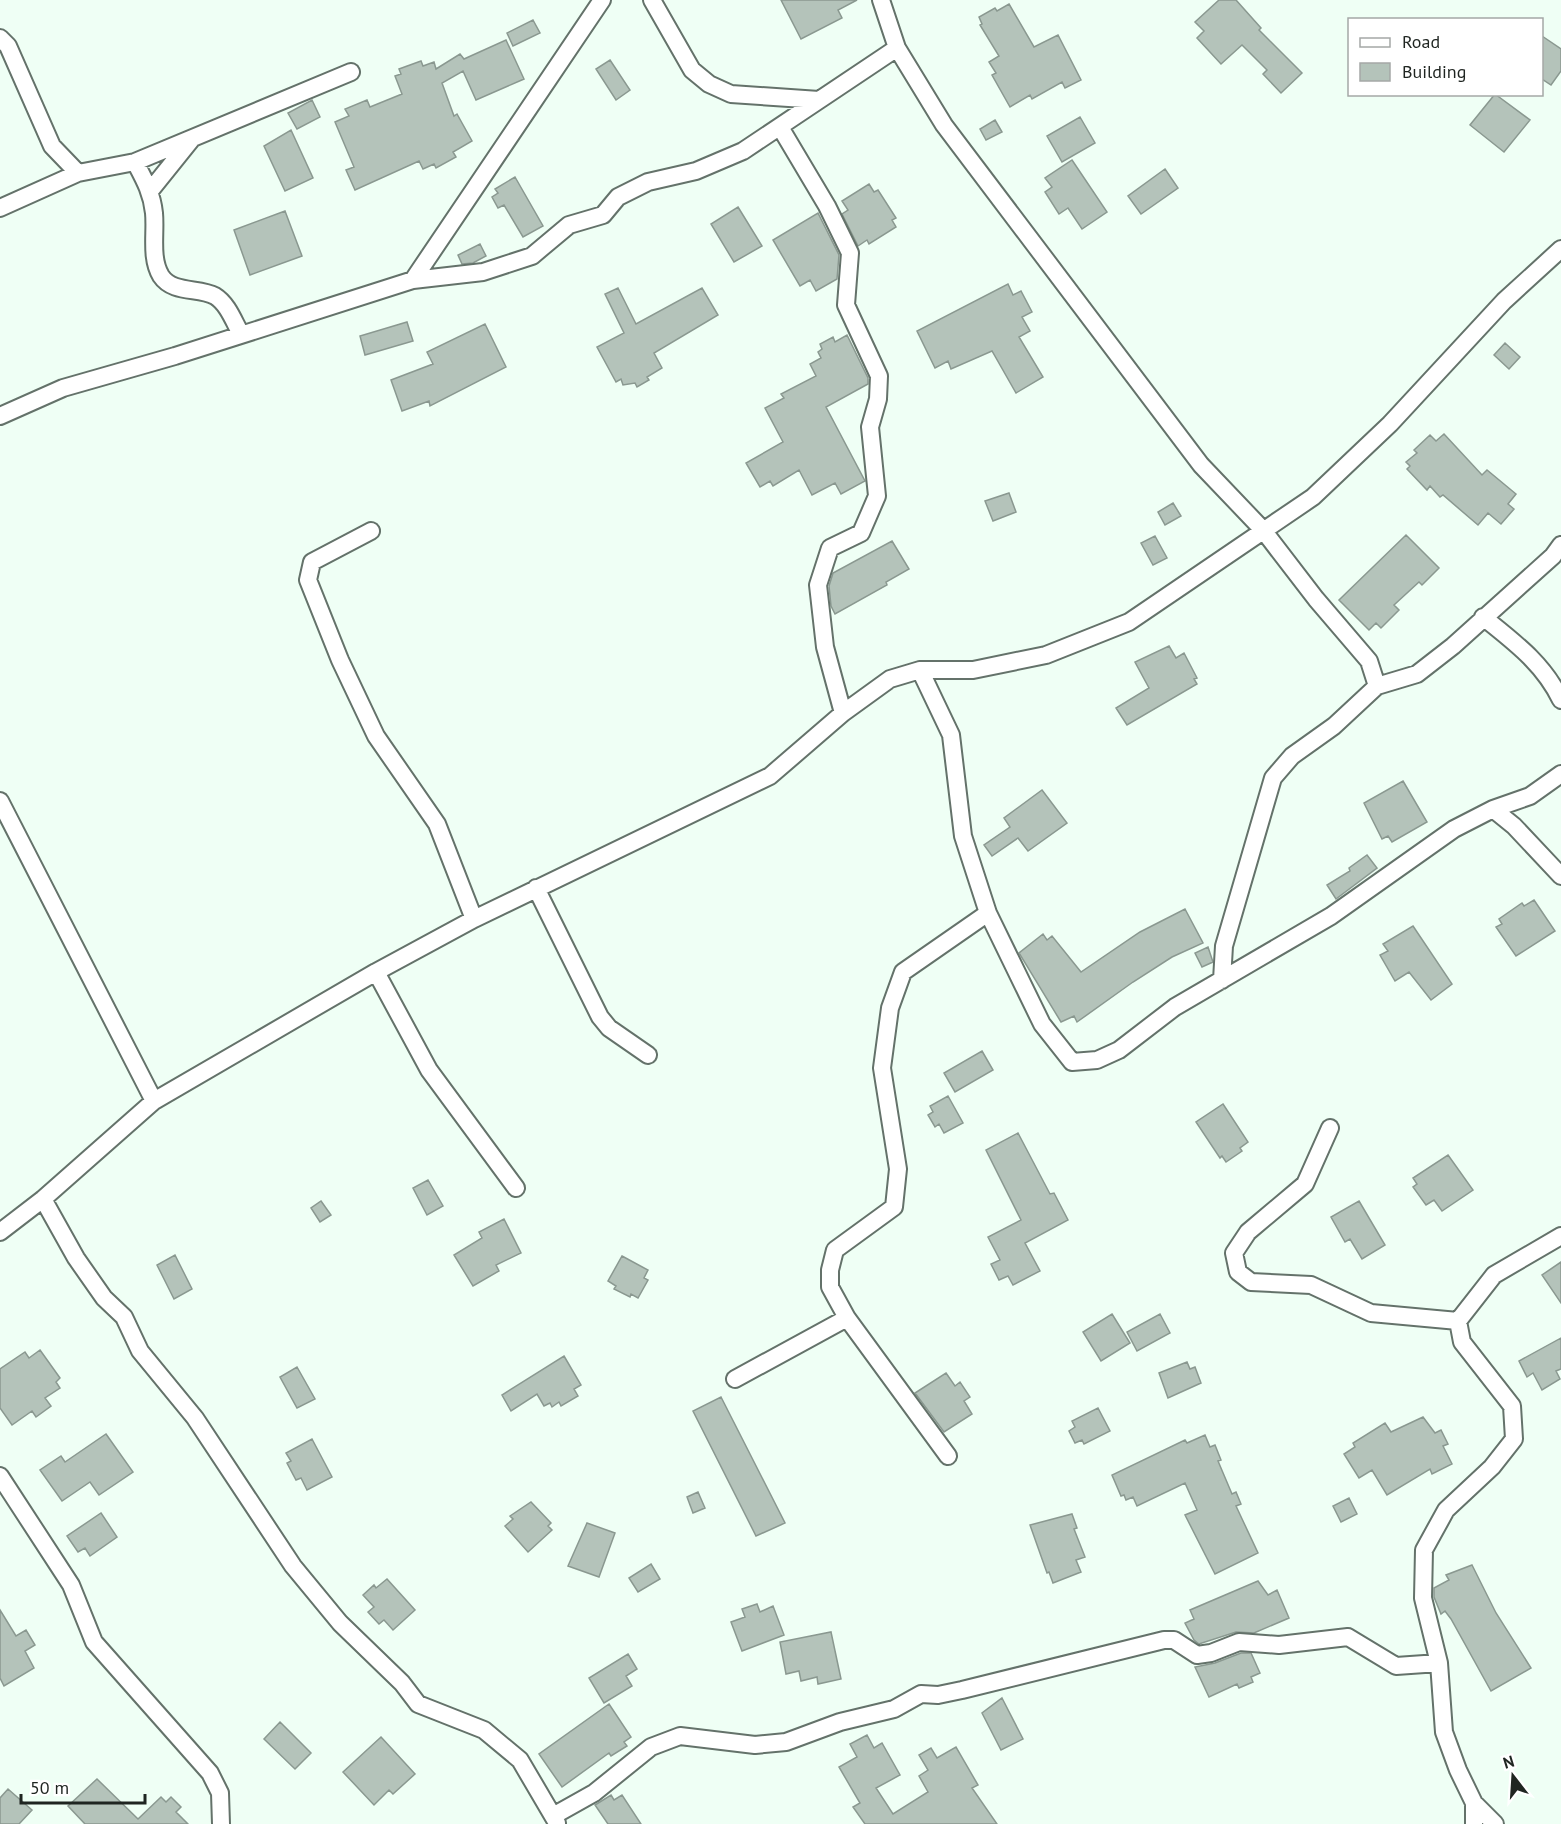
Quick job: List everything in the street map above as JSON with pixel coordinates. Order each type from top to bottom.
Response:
[{"type":"street","points":[[413,280],[602,0]]},
{"type":"street","points":[[652,0],[692,70],[709,84],[731,94],[819,100]]},
{"type":"street","points":[[881,0],[897,48],[944,125],[1187,446],[1263,530],[1316,599],[1369,661],[1377,686]]},
{"type":"street","points":[[0,38],[8,46],[52,146],[78,173]]},
{"type":"street","points":[[0,416],[63,388],[175,357],[240,334],[413,280],[483,272],[532,256],[569,225],[603,215],[618,197],[648,182],[696,171],[743,151],[897,48]]},
{"type":"street","points":[[0,208],[78,173],[135,162],[351,72]]},
{"type":"street","points":[[780,127],[827,206],[850,253],[846,305],[879,376],[878,399],[870,427],[877,496],[861,533],[830,548],[818,585],[825,647],[843,713]]},
{"type":"street","points":[[150,191],[193,138]]},
{"type":"street","points":[[135,162],[150,191],[155,258],[159,274],[166,282],[176,287],[216,297],[225,305],[240,334]]},
{"type":"street","points":[[0,1232],[43,1199],[154,1101],[376,972],[474,919],[770,777],[843,713],[890,679],[920,670],[973,670],[1046,655],[1129,622],[1313,497],[1390,424],[1504,301],[1561,249]]},
{"type":"street","points":[[371,531],[312,562],[308,580],[340,660],[376,736],[437,824],[474,919]]},
{"type":"street","points":[[1222,980],[1224,946],[1273,778],[1292,756],[1334,726],[1377,686],[1418,674],[1553,556],[1561,544]]},
{"type":"street","points":[[1484,617],[1530,654],[1552,682],[1561,700]]},
{"type":"street","points":[[920,670],[951,735],[963,836],[988,913],[1042,1024],[1072,1062],[1097,1060],[1119,1050],[1175,1006],[1331,916],[1454,829],[1493,809],[1530,796],[1561,774]]},
{"type":"street","points":[[0,801],[154,1101]]},
{"type":"street","points":[[1493,809],[1514,826],[1561,876]]},
{"type":"street","points":[[536,888],[600,1017],[609,1028],[648,1055]]},
{"type":"street","points":[[948,1456],[847,1318],[830,1287],[830,1270],[835,1250],[894,1207],[898,1168],[882,1068],[890,1008],[903,972],[988,913]]},
{"type":"street","points":[[376,972],[429,1070],[516,1188]]},
{"type":"street","points":[[1330,1128],[1305,1184],[1243,1239],[1234,1253],[1238,1272],[1251,1282],[1311,1285],[1371,1313],[1458,1321]]},
{"type":"street","points":[[43,1199],[98,1290],[124,1317],[140,1351],[195,1418],[293,1566],[340,1623],[402,1683],[418,1704],[484,1730],[520,1760],[556,1820],[651,1747],[680,1736],[755,1745],[786,1742],[840,1722],[894,1709],[921,1694],[938,1695],[962,1690],[1164,1640],[1174,1640],[1197,1655],[1211,1653],[1239,1641],[1279,1645],[1353,1637],[1396,1666],[1439,1663]]},
{"type":"street","points":[[1495,1824],[1474,1803],[1458,1770],[1444,1732],[1439,1663],[1423,1598],[1424,1550],[1446,1510],[1492,1467],[1515,1439],[1512,1406],[1462,1342],[1458,1321],[1494,1275],[1561,1236]]},
{"type":"street","points":[[735,1379],[847,1318]]},
{"type":"street","points":[[0,1476],[71,1585],[94,1642],[210,1773],[220,1793],[221,1824]]},
{"type":"street","points":[[1474,1803],[1474,1824]]},
{"type":"building","points":[[781,0],[857,0],[838,10],[842,18],[801,39]]},
{"type":"building","points":[[1219,0],[1236,0],[1261,28],[1259,30],[1302,73],[1281,93],[1263,74],[1267,70],[1242,45],[1221,64],[1197,38],[1204,31],[1195,22]]},
{"type":"building","points":[[1009,4],[1034,47],[1058,35],[1081,80],[1065,88],[1062,82],[1032,99],[1030,95],[1010,107],[992,75],[996,73],[989,62],[999,56],[980,25],[982,24],[979,17],[995,8],[997,11]]},
{"type":"building","points":[[533,20],[540,33],[513,46],[507,33]]},
{"type":"building","points":[[1543,37],[1561,49],[1561,71],[1551,85],[1543,80]]},
{"type":"building","points":[[506,40],[524,79],[476,100],[463,71],[442,83],[454,116],[457,114],[472,141],[453,152],[456,157],[436,168],[434,164],[423,169],[419,161],[355,190],[346,170],[354,167],[335,122],[349,116],[345,109],[367,100],[370,107],[402,94],[395,76],[401,74],[399,69],[421,61],[423,66],[434,62],[436,69],[460,54],[464,59]]},
{"type":"building","points":[[610,60],[630,90],[616,100],[596,69]]},
{"type":"building","points":[[1493,96],[1498,96],[1530,120],[1504,152],[1470,125]]},
{"type":"building","points":[[312,100],[320,117],[297,129],[288,113]]},
{"type":"building","points":[[1080,117],[1095,143],[1062,162],[1047,136]]},
{"type":"building","points":[[995,120],[1002,132],[986,140],[980,129]]},
{"type":"building","points":[[291,130],[313,178],[285,191],[264,146]]},
{"type":"building","points":[[1072,160],[1107,212],[1082,229],[1068,208],[1059,214],[1045,192],[1052,187],[1045,178]]},
{"type":"building","points":[[1165,169],[1178,188],[1141,214],[1128,196]]},
{"type":"building","points":[[515,177],[543,226],[523,237],[504,205],[498,208],[492,197],[498,193],[495,189]]},
{"type":"building","points":[[869,184],[874,192],[878,190],[896,218],[892,220],[896,227],[869,244],[867,240],[858,246],[842,214],[848,210],[842,201]]},
{"type":"building","points":[[738,207],[762,246],[734,262],[711,224]]},
{"type":"building","points":[[285,211],[302,256],[250,275],[234,230]]},
{"type":"building","points":[[818,213],[839,255],[837,279],[816,291],[810,280],[800,286],[773,240]]},
{"type":"building","points":[[480,244],[486,256],[473,263],[462,264],[458,255]]},
{"type":"building","points":[[1008,284],[1013,295],[1021,291],[1032,312],[1022,317],[1030,331],[1019,337],[1043,377],[1016,393],[992,351],[951,369],[948,361],[935,368],[917,331]]},
{"type":"building","points":[[618,288],[636,324],[702,288],[718,315],[654,353],[662,368],[647,377],[649,380],[637,387],[635,383],[623,385],[621,379],[616,382],[597,347],[624,333],[605,294]]},
{"type":"building","points":[[407,322],[413,341],[365,355],[360,336]]},
{"type":"building","points":[[485,324],[506,367],[430,406],[429,401],[402,411],[391,380],[433,364],[427,352]]},
{"type":"building","points":[[847,335],[868,378],[868,384],[826,407],[865,481],[841,494],[835,483],[812,495],[799,470],[773,486],[770,481],[760,487],[746,463],[783,442],[765,408],[784,398],[781,394],[816,376],[810,364],[821,358],[818,352],[822,349],[820,344],[833,337],[835,342]]},
{"type":"building","points":[[1505,343],[1520,357],[1509,369],[1494,355]]},
{"type":"building","points":[[1444,434],[1482,475],[1487,470],[1516,494],[1508,504],[1514,509],[1501,524],[1488,513],[1478,525],[1443,495],[1440,497],[1430,486],[1427,490],[1407,469],[1410,466],[1406,462],[1417,453],[1414,450],[1430,435],[1436,441]]},
{"type":"building","points":[[1009,493],[1016,512],[993,521],[985,501]]},
{"type":"building","points":[[1173,503],[1181,516],[1165,525],[1158,512]]},
{"type":"building","points":[[1406,535],[1439,568],[1422,585],[1419,582],[1394,605],[1399,610],[1381,628],[1376,623],[1369,630],[1339,600]]},
{"type":"building","points":[[1155,536],[1167,558],[1153,565],[1141,543]]},
{"type":"building","points":[[892,541],[909,569],[886,582],[887,585],[835,614],[831,606],[829,586],[833,573]]},
{"type":"building","points":[[1169,646],[1176,658],[1184,653],[1197,678],[1194,679],[1197,684],[1127,725],[1116,708],[1149,688],[1135,662]]},
{"type":"building","points":[[1403,781],[1427,822],[1392,842],[1388,836],[1382,839],[1364,803]]},
{"type":"building","points":[[1042,790],[1067,823],[1028,851],[1018,838],[992,856],[984,845],[1010,827],[1004,818]]},
{"type":"building","points":[[1367,855],[1377,868],[1336,899],[1327,885],[1350,871],[1349,868]]},
{"type":"building","points":[[1534,900],[1555,931],[1516,956],[1496,927],[1502,924],[1499,919],[1522,903],[1524,906]]},
{"type":"building","points":[[1185,909],[1203,943],[1172,957],[1077,1022],[1074,1016],[1061,1022],[1019,953],[1043,934],[1047,940],[1052,936],[1081,972],[1140,932]]},
{"type":"building","points":[[1413,926],[1452,984],[1431,1000],[1409,972],[1395,981],[1380,955],[1388,951],[1383,944]]},
{"type":"building","points":[[1208,947],[1213,962],[1202,967],[1195,953]]},
{"type":"building","points":[[982,1051],[993,1070],[955,1092],[944,1073]]},
{"type":"building","points":[[948,1096],[963,1123],[944,1133],[939,1124],[935,1127],[928,1115],[933,1112],[930,1106]]},
{"type":"building","points":[[1223,1104],[1248,1142],[1240,1148],[1242,1151],[1226,1162],[1222,1156],[1220,1158],[1196,1122]]},
{"type":"building","points":[[1018,1133],[1050,1194],[1054,1193],[1068,1220],[1025,1243],[1040,1271],[1013,1285],[1008,1276],[999,1280],[991,1264],[1000,1260],[988,1237],[1021,1220],[986,1150]]},
{"type":"building","points":[[1448,1155],[1473,1190],[1442,1211],[1434,1200],[1426,1205],[1413,1187],[1417,1184],[1413,1178]]},
{"type":"building","points":[[428,1180],[443,1206],[427,1215],[413,1188]]},
{"type":"building","points":[[321,1201],[331,1215],[320,1222],[311,1208]]},
{"type":"building","points":[[1359,1201],[1385,1245],[1362,1259],[1350,1239],[1345,1242],[1331,1217]]},
{"type":"building","points":[[504,1219],[521,1253],[496,1265],[499,1271],[473,1286],[454,1255],[482,1238],[479,1232]]},
{"type":"building","points":[[175,1255],[192,1289],[174,1299],[157,1265]]},
{"type":"building","points":[[622,1256],[648,1270],[644,1278],[648,1280],[638,1298],[631,1294],[630,1297],[614,1289],[616,1286],[608,1281]]},
{"type":"building","points":[[1561,1262],[1561,1303],[1542,1275]]},
{"type":"building","points":[[1112,1314],[1130,1343],[1101,1361],[1083,1332]]},
{"type":"building","points":[[1160,1314],[1170,1333],[1137,1351],[1127,1332]]},
{"type":"building","points":[[1561,1338],[1561,1369],[1556,1371],[1560,1379],[1542,1390],[1533,1373],[1527,1377],[1519,1361]]},
{"type":"building","points":[[40,1350],[60,1378],[56,1382],[60,1388],[45,1398],[51,1406],[36,1417],[32,1411],[12,1425],[0,1408],[0,1369],[25,1352],[29,1358]]},
{"type":"building","points":[[564,1356],[581,1385],[574,1389],[578,1396],[561,1406],[559,1402],[552,1407],[550,1403],[544,1406],[537,1394],[511,1411],[502,1395]]},
{"type":"building","points":[[1187,1362],[1190,1369],[1195,1367],[1201,1383],[1168,1398],[1159,1373]]},
{"type":"building","points":[[297,1367],[315,1399],[297,1408],[280,1377]]},
{"type":"building","points":[[946,1373],[955,1386],[960,1382],[970,1397],[964,1401],[972,1414],[944,1432],[915,1393]]},
{"type":"building","points":[[721,1397],[785,1523],[756,1536],[693,1411]]},
{"type":"building","points":[[1098,1408],[1110,1431],[1084,1444],[1082,1440],[1075,1443],[1069,1431],[1075,1427],[1072,1421]]},
{"type":"building","points":[[1423,1417],[1435,1433],[1441,1430],[1448,1444],[1443,1446],[1452,1464],[1432,1474],[1430,1469],[1387,1495],[1372,1470],[1359,1478],[1344,1454],[1355,1447],[1353,1443],[1385,1423],[1391,1432]]},
{"type":"building","points":[[106,1434],[133,1472],[99,1495],[90,1482],[62,1501],[40,1470],[61,1456],[65,1462]]},
{"type":"building","points":[[1205,1435],[1210,1447],[1215,1445],[1221,1460],[1218,1461],[1232,1494],[1236,1492],[1241,1504],[1236,1506],[1258,1553],[1215,1574],[1185,1515],[1197,1510],[1185,1483],[1137,1506],[1133,1497],[1126,1500],[1124,1495],[1121,1496],[1112,1475],[1185,1440],[1187,1443]]},
{"type":"building","points":[[312,1439],[332,1477],[307,1490],[301,1478],[296,1480],[287,1463],[291,1461],[286,1453]]},
{"type":"building","points":[[698,1492],[705,1508],[693,1513],[687,1497]]},
{"type":"building","points":[[1349,1498],[1357,1514],[1341,1522],[1333,1506]]},
{"type":"building","points":[[531,1502],[551,1523],[548,1526],[552,1530],[528,1552],[505,1526],[513,1519],[510,1516]]},
{"type":"building","points":[[101,1513],[117,1537],[90,1556],[85,1548],[78,1552],[67,1536]]},
{"type":"building","points":[[1072,1514],[1077,1528],[1074,1529],[1085,1557],[1076,1560],[1081,1572],[1053,1583],[1049,1572],[1047,1573],[1030,1525]]},
{"type":"building","points":[[587,1523],[615,1533],[599,1577],[568,1566]]},
{"type":"building","points":[[651,1564],[660,1579],[638,1592],[629,1578]]},
{"type":"building","points":[[1472,1565],[1496,1613],[1531,1668],[1491,1691],[1451,1619],[1445,1611],[1441,1614],[1434,1597],[1434,1588],[1449,1580],[1446,1575]]},
{"type":"building","points":[[387,1579],[415,1610],[393,1630],[384,1620],[379,1624],[368,1612],[374,1607],[363,1595],[374,1585],[376,1588]]},
{"type":"building","points":[[1258,1581],[1268,1595],[1277,1590],[1289,1618],[1254,1633],[1236,1632],[1199,1644],[1194,1640],[1185,1623],[1194,1619],[1190,1610]]},
{"type":"building","points":[[757,1604],[760,1612],[773,1606],[784,1635],[742,1651],[731,1622],[745,1617],[742,1609]]},
{"type":"building","points":[[0,1610],[16,1636],[26,1630],[35,1645],[25,1651],[34,1668],[4,1686],[0,1678]]},
{"type":"building","points":[[831,1632],[841,1679],[818,1684],[817,1677],[801,1681],[799,1671],[786,1674],[780,1642]]},
{"type":"building","points":[[1241,1653],[1251,1653],[1260,1673],[1251,1677],[1253,1682],[1239,1688],[1237,1684],[1209,1697],[1195,1667],[1215,1663]]},
{"type":"building","points":[[628,1654],[637,1669],[626,1676],[632,1686],[604,1703],[589,1678]]},
{"type":"building","points":[[1002,1698],[1023,1739],[1001,1750],[982,1713]]},
{"type":"building","points":[[609,1704],[631,1737],[624,1742],[627,1746],[611,1756],[609,1753],[562,1787],[539,1754]]},
{"type":"building","points":[[280,1722],[311,1753],[295,1769],[264,1739]]},
{"type":"building","points":[[867,1735],[874,1748],[882,1743],[900,1775],[876,1788],[893,1814],[928,1792],[919,1776],[928,1770],[919,1755],[931,1748],[937,1758],[956,1747],[978,1785],[972,1788],[997,1824],[865,1824],[853,1807],[860,1803],[839,1767],[857,1757],[850,1744]]},
{"type":"building","points":[[381,1737],[415,1774],[393,1794],[389,1790],[374,1805],[343,1772]]},
{"type":"building","points":[[97,1779],[138,1819],[161,1797],[166,1802],[171,1797],[181,1807],[176,1812],[188,1824],[85,1824],[68,1806]]},
{"type":"building","points":[[8,1789],[32,1810],[19,1824],[0,1824],[0,1798]]},
{"type":"building","points":[[611,1795],[614,1800],[622,1795],[641,1824],[608,1824],[595,1805]]}]
